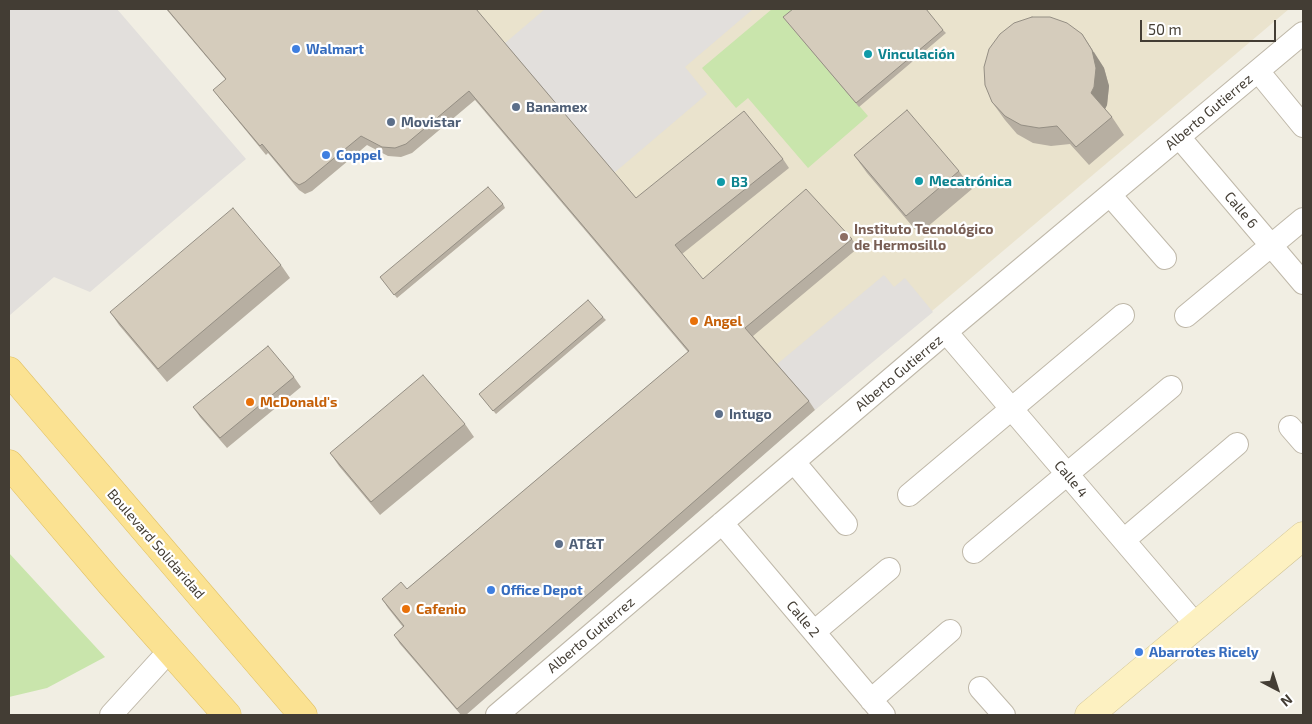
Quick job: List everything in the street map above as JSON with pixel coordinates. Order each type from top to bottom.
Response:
[{"type":"main road","name":"Boulevard Solidaridad","points":[[9,371],[303,715]]},
{"type":"main road","points":[[9,464],[227,715]]},
{"type":"street","name":"Alberto Gutierrez","points":[[497,715],[946,332],[1303,33]]},
{"type":"street","points":[[1258,71],[1303,126]]},
{"type":"street","name":"Calle 6","points":[[1179,137],[1303,283]]},
{"type":"street","points":[[1110,195],[1165,258]]},
{"type":"street","points":[[1186,316],[1303,218]]},
{"type":"street","points":[[909,495],[1123,315]]},
{"type":"street","name":"Calle 4","points":[[946,332],[1196,625]]},
{"type":"street","points":[[974,552],[1171,387]]},
{"type":"street","points":[[1124,540],[1237,444]]},
{"type":"street","points":[[794,462],[846,524]]},
{"type":"street","name":"Calle 2","points":[[722,523],[878,708]]},
{"type":"street","points":[[1089,715],[1303,536]]},
{"type":"street","points":[[814,632],[889,569]]},
{"type":"street","points":[[878,708],[950,631]]},
{"type":"street","points":[[111,715],[170,650]]},
{"type":"street","points":[[980,688],[1004,715]]},
{"type":"shaded area","points":[[9,9],[117,9],[246,159],[90,292],[54,277],[10,315]]},
{"type":"shaded area","name":"Instituto Tecnológico de Hermosillo","points":[[475,9],[1289,9],[815,410]]},
{"type":"shaded area","points":[[545,9],[753,9],[685,67],[707,94],[614,173],[504,44]]},
{"type":"shaded area","points":[[884,275],[894,287],[905,278],[933,312],[815,410],[776,365]]},
{"type":"green space","points":[[772,9],[800,9],[786,21],[868,116],[808,168],[748,98],[736,108],[702,68]]},
{"type":"green space","points":[[9,553],[105,657],[47,688],[9,697]]},
{"type":"building","points":[[167,9],[476,9],[636,198],[744,111],[783,159],[675,245],[703,279],[806,189],[852,239],[745,328],[809,401],[457,709],[394,635],[404,626],[382,599],[401,582],[407,589],[689,351],[469,91],[406,144],[395,148],[382,147],[361,136],[299,185],[293,181],[262,144],[260,146],[213,90],[226,79]]},
{"type":"building","name":"Vinculación","points":[[793,9],[926,9],[943,30],[856,103],[783,17]]},
{"type":"building","points":[[1032,17],[1050,17],[1067,23],[1082,34],[1092,50],[1096,68],[1094,87],[1091,93],[1112,117],[1076,147],[1057,126],[1039,128],[1021,125],[1005,116],[992,102],[985,85],[984,67],[989,49],[1000,34],[1014,23]]},
{"type":"building","name":"Mecatrónica","points":[[907,110],[959,171],[906,216],[854,155]]},
{"type":"building","points":[[488,187],[503,204],[394,295],[380,277]]},
{"type":"building","points":[[233,208],[281,265],[158,369],[110,312]]},
{"type":"building","points":[[588,300],[603,317],[493,411],[479,394]]},
{"type":"building","name":"McDonald's","points":[[268,346],[294,377],[220,438],[193,407]]},
{"type":"building","points":[[423,375],[465,424],[371,502],[330,453]]},
{"type":"place","name":"Walmart","points":[[296,49]]},
{"type":"place","name":"Vinculación","points":[[868,54]]},
{"type":"place","name":"Banamex","points":[[516,107]]},
{"type":"place","name":"Movistar","points":[[391,122]]},
{"type":"place","name":"Coppel","points":[[326,155]]},
{"type":"place","name":"Mecatrónica","points":[[919,181]]},
{"type":"place","name":"B3","points":[[721,182]]},
{"type":"place","name":"Instituto Tecnológico de Hermosillo","points":[[844,237]]},
{"type":"place","name":"Angel","points":[[694,321]]},
{"type":"place","name":"McDonald's","points":[[250,402]]},
{"type":"place","name":"Intugo","points":[[719,414]]},
{"type":"place","name":"AT&T","points":[[559,544]]},
{"type":"place","name":"Office Depot","points":[[491,590]]},
{"type":"place","name":"Cafenio","points":[[406,609]]},
{"type":"place","name":"Abarrotes Ricely","points":[[1139,652]]}]
